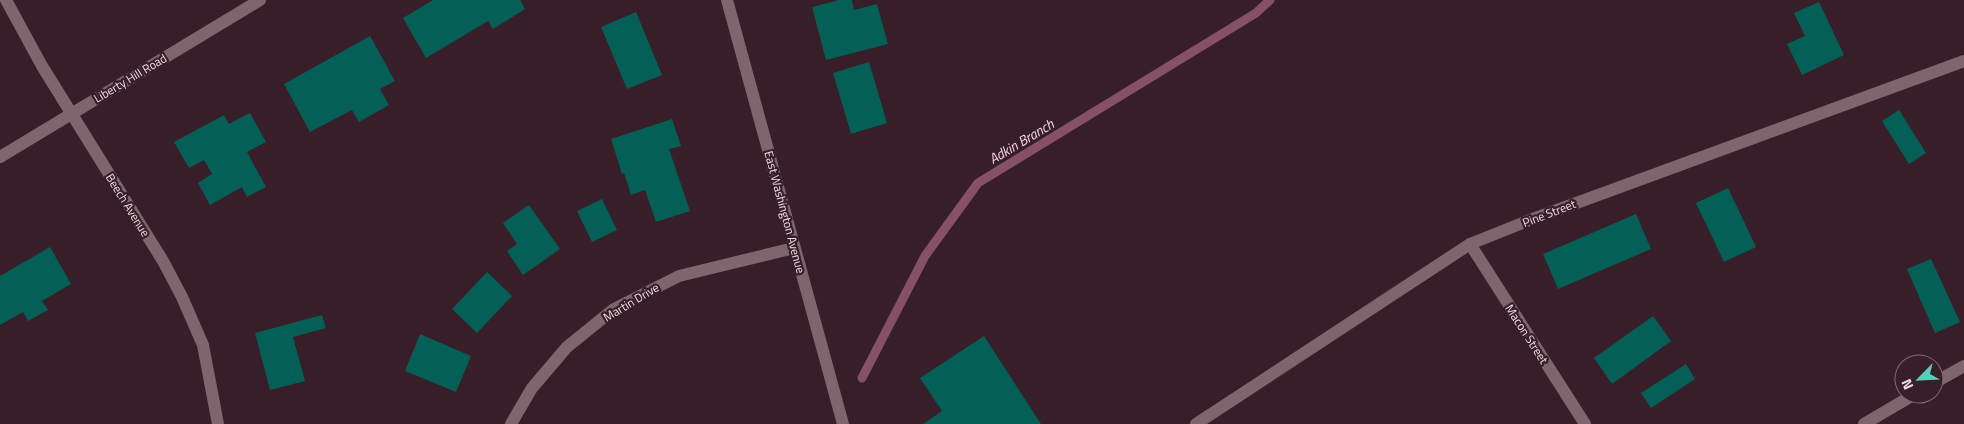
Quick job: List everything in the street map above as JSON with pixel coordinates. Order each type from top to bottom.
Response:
[{"type":"street","name":"Beech Avenue","points":[[6,0],[42,66],[163,261],[182,297],[203,345],[218,424]]},
{"type":"street","name":"Liberty Hill Road","points":[[0,157],[260,0]]},
{"type":"street","name":"East Washington Avenue","points":[[727,0],[843,424]]},
{"type":"street","name":"Pine Street","points":[[1196,424],[1470,244],[1530,220],[1964,61]]},
{"type":"street","name":"Macon Street","points":[[1470,244],[1585,424]]},
{"type":"street","name":"Martin Drive","points":[[511,424],[532,388],[567,347],[614,310],[679,276],[794,248]]},
{"type":"street","points":[[1944,377],[1964,366]]},
{"type":"street","points":[[1864,424],[1898,404]]},
{"type":"building","points":[[433,0],[520,0],[525,9],[493,29],[488,21],[426,58],[403,18]]},
{"type":"building","points":[[839,0],[852,0],[854,10],[877,4],[888,44],[826,60],[812,7]]},
{"type":"building","points":[[1819,2],[1844,55],[1802,75],[1787,44],[1805,36],[1794,13]]},
{"type":"building","points":[[636,12],[662,75],[627,89],[601,27]]},
{"type":"building","points":[[370,36],[395,81],[380,89],[389,105],[359,122],[352,110],[310,132],[284,84]]},
{"type":"building","points":[[869,62],[887,123],[851,134],[833,73]]},
{"type":"building","points":[[1899,110],[1926,153],[1909,164],[1882,121]]},
{"type":"building","points":[[250,113],[266,142],[247,152],[266,187],[247,197],[242,187],[210,205],[198,183],[212,174],[204,160],[189,168],[174,142],[224,115],[229,124]]},
{"type":"building","points":[[672,119],[681,146],[669,149],[690,211],[656,222],[645,190],[631,195],[611,139]]},
{"type":"building","points":[[1728,188],[1756,247],[1724,262],[1696,203]]},
{"type":"building","points":[[602,199],[617,230],[592,242],[577,211]]},
{"type":"building","points":[[529,205],[560,249],[523,275],[507,251],[517,244],[503,223]]},
{"type":"building","points":[[1636,214],[1651,249],[1558,289],[1543,254]]},
{"type":"building","points":[[50,247],[71,284],[42,301],[48,310],[28,321],[23,312],[0,325],[0,276]]},
{"type":"building","points":[[1931,259],[1960,322],[1935,333],[1907,269]]},
{"type":"building","points":[[487,272],[512,296],[477,333],[452,309]]},
{"type":"building","points":[[322,315],[326,328],[293,337],[305,381],[270,390],[255,333]]},
{"type":"building","points":[[1653,316],[1671,341],[1612,384],[1594,358]]},
{"type":"building","points":[[420,334],[471,356],[456,392],[405,371]]},
{"type":"building","points":[[984,336],[1041,424],[923,424],[942,411],[920,378]]},
{"type":"building","points":[[1686,364],[1695,379],[1651,408],[1641,393]]},
{"type":"waterway","name":"Adkin Branch","points":[[862,378],[925,256],[978,183],[1256,13],[1270,0]]}]
